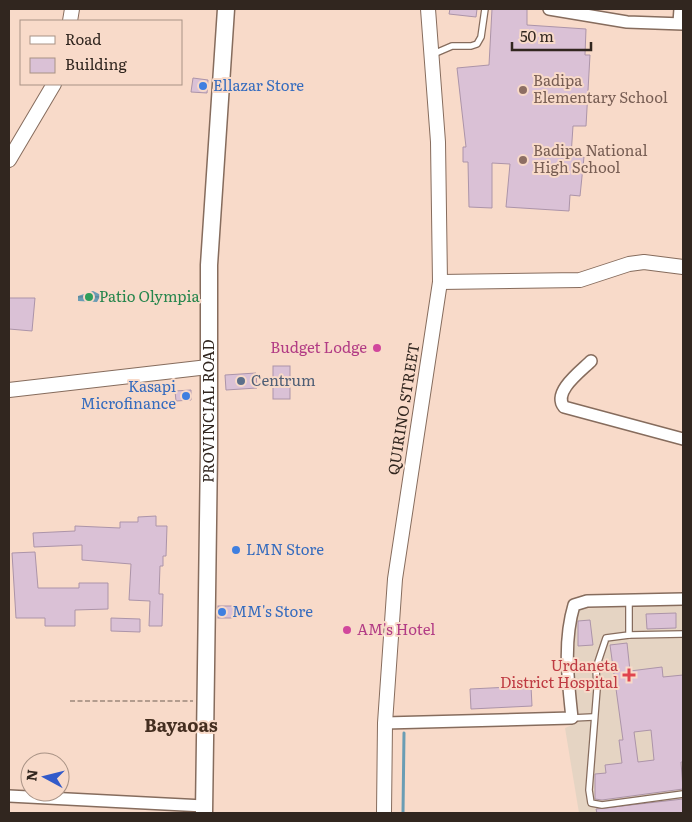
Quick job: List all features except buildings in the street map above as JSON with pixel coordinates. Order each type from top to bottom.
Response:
[{"type":"main road","name":"PROVINCIAL ROAD","points":[[204,810],[209,450],[209,265],[226,9]]},
{"type":"street","name":"QUIRINO STREET","points":[[384,813],[385,723],[397,570],[440,282],[438,142],[428,9]]},
{"type":"street","points":[[549,9],[627,22],[681,24],[680,9]]},
{"type":"street","points":[[9,160],[53,85]]},
{"type":"street","points":[[440,282],[555,282],[580,280],[630,264],[644,262],[683,267]]},
{"type":"street","points":[[591,361],[564,390],[560,397],[564,407],[683,439]]},
{"type":"street","points":[[9,390],[208,368]]},
{"type":"street","points":[[385,723],[572,718],[567,672],[567,632],[574,604],[587,601],[683,599]]},
{"type":"street","points":[[9,796],[204,810]]},
{"type":"lane","points":[[431,55],[452,46],[471,46],[477,44],[481,37],[485,9]]},
{"type":"lane","points":[[628,635],[629,600]]},
{"type":"lane","points":[[683,634],[628,635],[606,638],[596,668],[597,689],[593,717],[589,790],[591,803],[602,806],[683,794]]},
{"type":"lane","points":[[572,718],[593,717]]},
{"type":"path","points":[[70,701],[205,702]]},
{"type":"shaded area","name":"Urdaneta District Hospital","points":[[683,603],[683,813],[579,813],[565,728],[577,723],[572,627],[575,613],[579,609]]},
{"type":"water","name":"Patio Olympia","points":[[93,291],[101,295],[97,302],[78,301],[78,296]]},
{"type":"waterway","points":[[403,813],[404,733]]},
{"type":"place","name":"Ellazar Store","points":[[203,86]]},
{"type":"place","name":"Badipa Elementary School","points":[[523,90]]},
{"type":"place","name":"Badipa National High School","points":[[523,160]]},
{"type":"place","name":"Patio Olympia","points":[[89,297]]},
{"type":"place","name":"Budget Lodge","points":[[377,348]]},
{"type":"place","name":"Centrum","points":[[241,381]]},
{"type":"place","name":"Kasapi Microfinance","points":[[186,396]]},
{"type":"place","name":"LMN Store","points":[[236,550]]},
{"type":"place","name":"MM's Store","points":[[222,612]]},
{"type":"place","name":"AM's Hotel","points":[[347,630]]},
{"type":"place","name":"Urdaneta District Hospital","points":[[629,675]]},
{"type":"district","name":"Bayaoas","points":[[181,726]]}]
